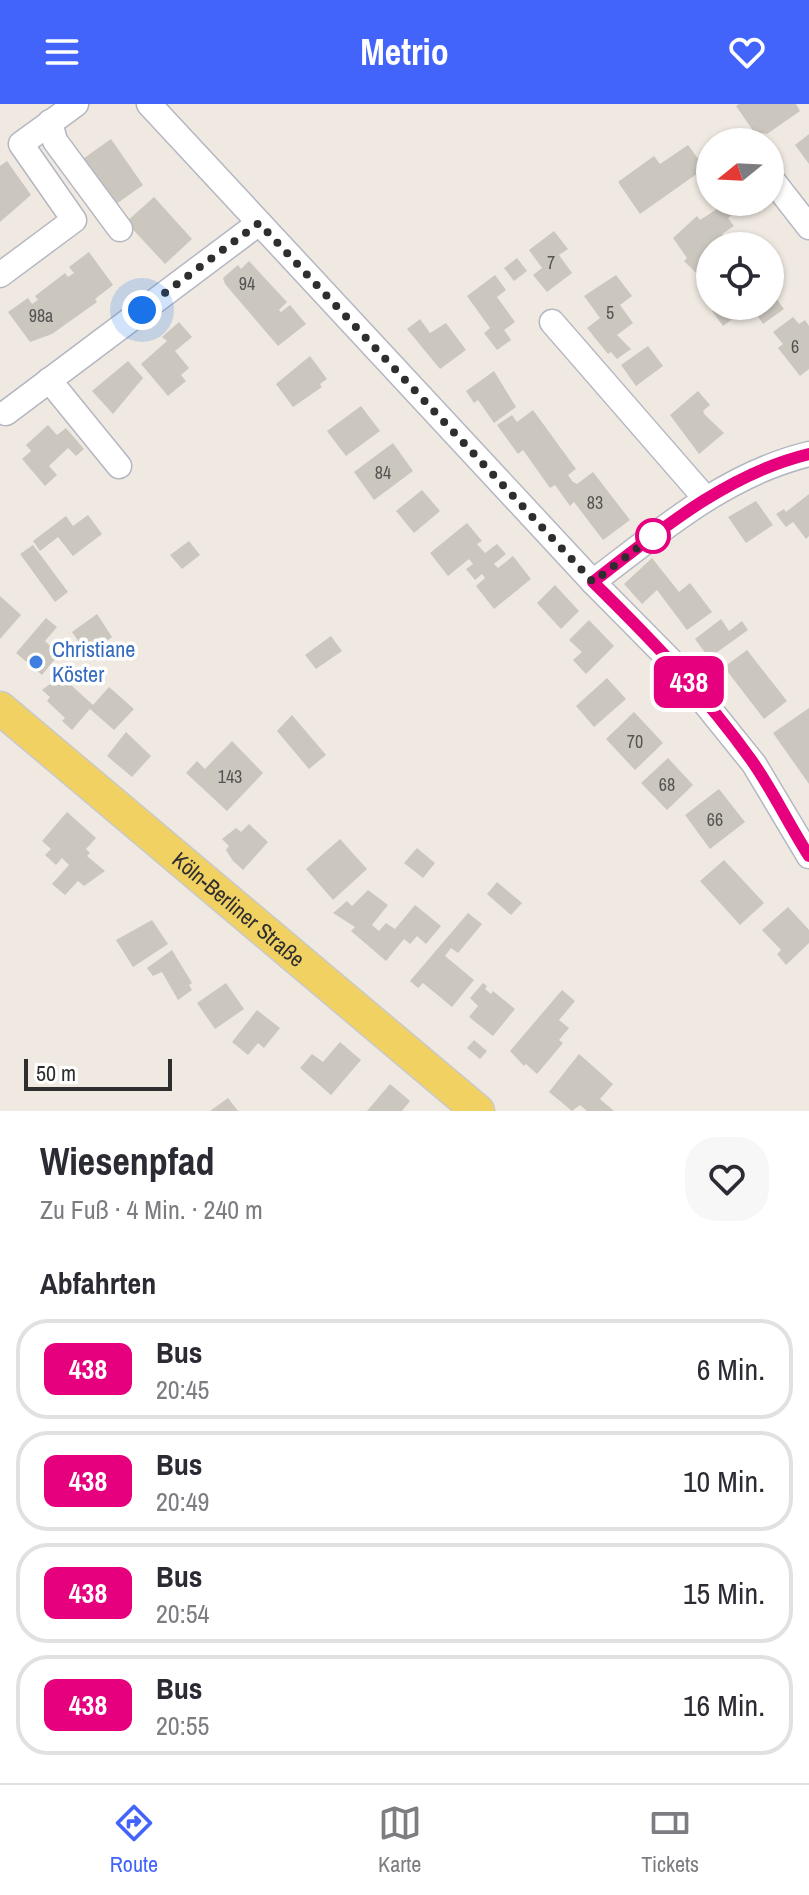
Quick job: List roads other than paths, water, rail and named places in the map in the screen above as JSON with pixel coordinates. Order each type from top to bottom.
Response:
[{"type":"main road","name":"Köln-Berliner Straße","points":[[0,708],[478,1111]]},
{"type":"street","points":[[0,275],[74,220],[21,144],[76,104]]},
{"type":"street","points":[[149,104],[593,582],[662,651],[721,719],[754,764],[809,856]]},
{"type":"street","points":[[50,122],[55,141],[120,229]]},
{"type":"street","points":[[784,195],[809,227]]},
{"type":"street","points":[[6,413],[259,223]]},
{"type":"street","points":[[552,322],[706,499]]},
{"type":"street","points":[[49,380],[119,466]]},
{"type":"street","points":[[593,582],[706,499],[756,472],[809,454]]},
{"type":"place","name":"Christiane Köster","points":[[36,662]]}]
